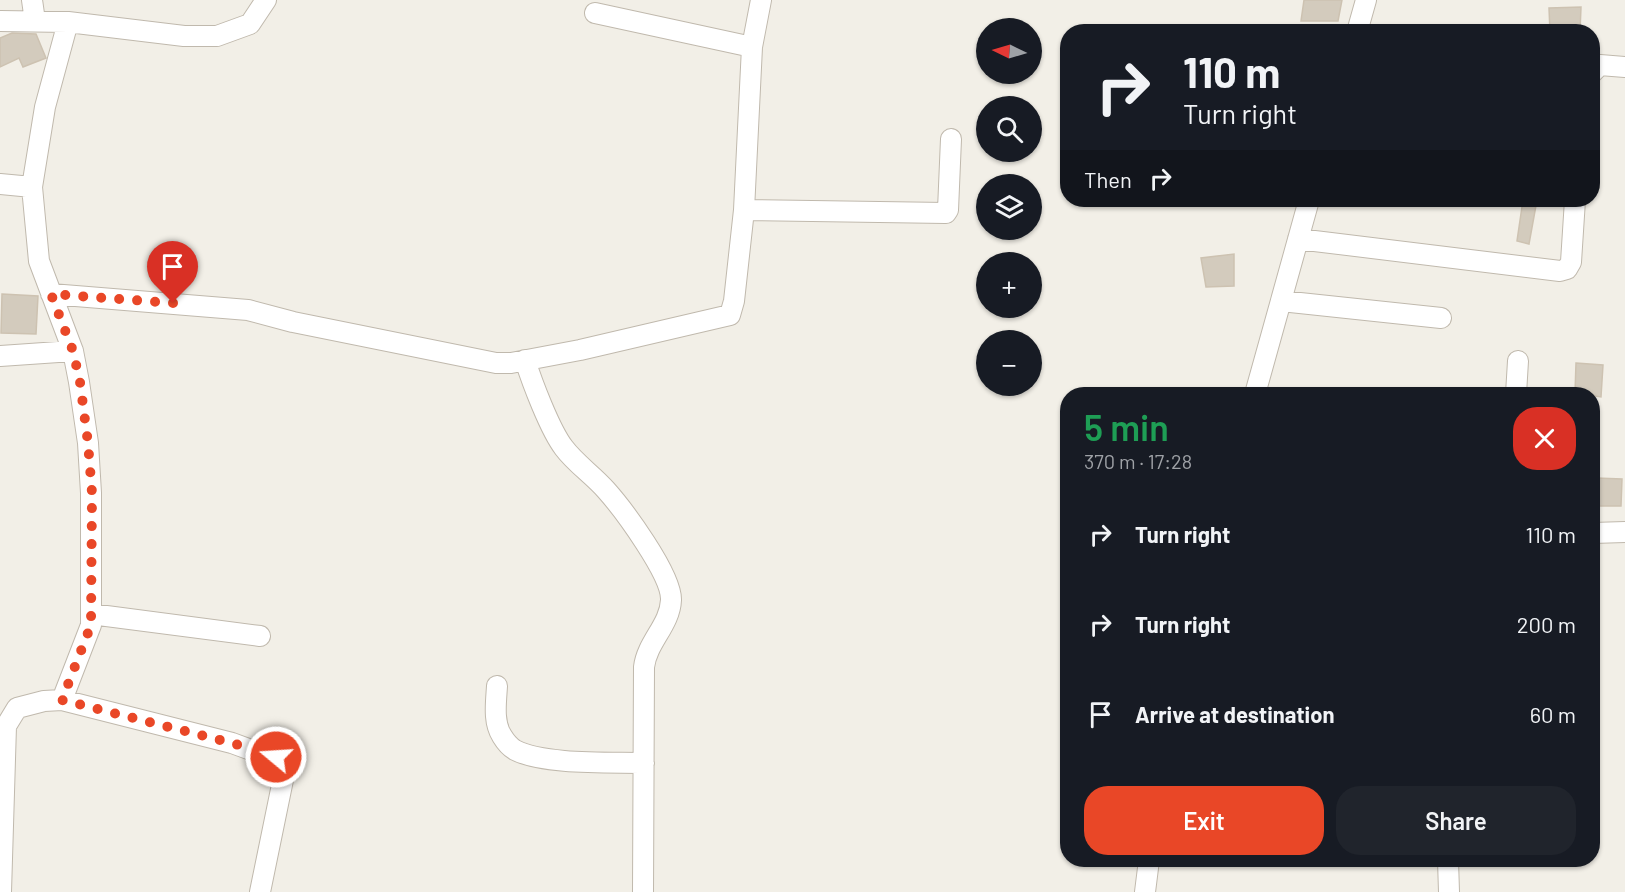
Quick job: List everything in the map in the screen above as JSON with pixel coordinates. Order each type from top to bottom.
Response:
[{"type":"street","points":[[32,0],[35,21]]},
{"type":"street","points":[[0,21],[68,22],[184,36],[217,36],[250,24],[266,0]]},
{"type":"street","points":[[51,294],[248,310],[478,361],[512,363],[580,350],[730,315],[735,301],[744,210],[752,47],[761,0]]},
{"type":"street","points":[[1359,24],[1366,0]]},
{"type":"street","points":[[595,13],[752,47]]},
{"type":"street","points":[[62,700],[87,637],[91,614],[92,532],[88,443],[73,351],[51,294],[35,240],[32,187],[45,107],[68,22]]},
{"type":"street","points":[[1600,65],[1625,67]]},
{"type":"street","points":[[744,210],[946,213],[951,139]]},
{"type":"street","points":[[0,184],[32,187]]},
{"type":"street","points":[[1257,387],[1307,207]]},
{"type":"street","points":[[1298,239],[1560,271],[1567,269],[1571,262],[1575,207]]},
{"type":"street","points":[[1281,301],[1441,318]]},
{"type":"street","points":[[0,356],[73,351]]},
{"type":"street","points":[[525,360],[537,393],[563,447],[606,490],[633,523],[666,579],[671,599],[667,616],[648,647],[644,667],[643,892]]},
{"type":"street","points":[[1516,387],[1518,361]]},
{"type":"street","points":[[1600,533],[1625,532]]},
{"type":"street","points":[[91,614],[260,636]]},
{"type":"street","points":[[497,686],[496,718],[501,735],[513,749],[533,756],[579,761],[644,763]]},
{"type":"street","points":[[1,892],[6,726],[16,708],[62,700],[232,743],[281,761],[284,775],[260,892]]},
{"type":"street","points":[[1145,892],[1148,867]]},
{"type":"street","points":[[1449,867],[1449,892]]},
{"type":"building","points":[[1304,0],[1342,0],[1338,21],[1301,21]]},
{"type":"building","points":[[1581,7],[1580,24],[1550,24],[1549,8]]},
{"type":"building","points":[[12,33],[36,34],[46,58],[23,67],[19,58],[0,67],[0,38]]},
{"type":"building","points":[[1522,207],[1536,207],[1529,244],[1517,241]]},
{"type":"building","points":[[1234,254],[1234,286],[1206,287],[1201,258]]},
{"type":"building","points":[[2,294],[38,296],[36,334],[1,333]]},
{"type":"building","points":[[1576,363],[1603,365],[1601,397],[1600,387],[1575,387]]},
{"type":"building","points":[[1600,478],[1622,479],[1621,506],[1600,506]]},
{"type":"route","points":[[173,303],[51,294],[73,351],[80,382],[92,493],[91,625],[62,700],[232,743],[276,757]]}]
